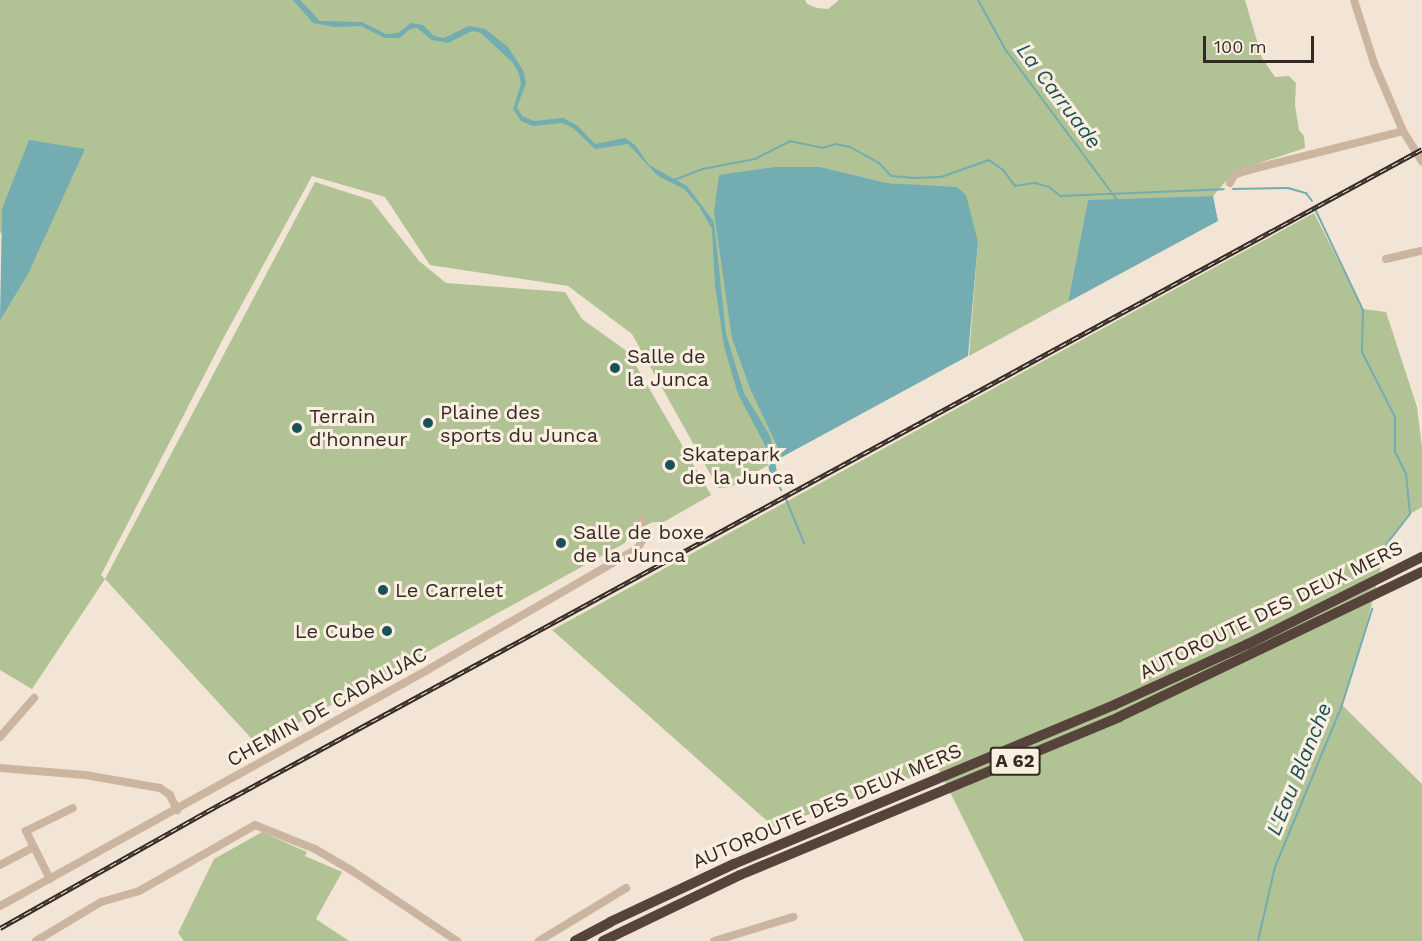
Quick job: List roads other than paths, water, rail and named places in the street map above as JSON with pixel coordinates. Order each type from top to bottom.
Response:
[{"type":"highway","name":"AUTOROUTE DES DEUX MERS","points":[[575,941],[610,922],[734,864],[1114,705],[1248,644],[1422,558]]},
{"type":"highway","name":"AUTOROUTE DES DEUX MERS","points":[[603,941],[741,875],[1119,717],[1254,655],[1422,572]]},
{"type":"street","points":[[1354,0],[1374,63],[1402,131],[1422,161]]},
{"type":"street","points":[[1230,183],[1234,175],[1245,171],[1402,131]]},
{"type":"street","points":[[1386,259],[1422,251]]},
{"type":"street","name":"CHEMIN DE CADAUJAC","points":[[0,906],[177,810],[637,549],[644,538],[641,518]]},
{"type":"street","points":[[0,737],[34,698]]},
{"type":"street","points":[[0,768],[85,776],[160,788],[170,795],[177,810]]},
{"type":"street","points":[[50,879],[26,831],[73,808]]},
{"type":"street","points":[[36,941],[101,902],[140,891],[255,825],[324,854],[457,941]]},
{"type":"street","points":[[0,865],[34,847]]},
{"type":"street","points":[[539,941],[626,888]]},
{"type":"street","points":[[714,941],[793,917]]},
{"type":"water","points":[[293,0],[300,0],[320,21],[362,22],[386,34],[398,33],[411,23],[423,25],[434,36],[444,38],[469,26],[485,29],[508,47],[523,70],[526,83],[517,107],[522,116],[534,121],[563,118],[578,126],[595,144],[625,138],[635,145],[649,165],[687,186],[714,222],[726,334],[744,393],[770,436],[777,472],[770,477],[766,447],[738,394],[724,346],[715,285],[712,229],[699,206],[684,189],[658,176],[628,144],[595,149],[573,128],[562,123],[533,126],[521,121],[513,109],[521,84],[519,74],[513,63],[481,33],[472,31],[448,43],[432,40],[417,28],[410,29],[400,38],[385,38],[361,26],[334,27],[313,23]]},
{"type":"water","points":[[29,140],[85,149],[27,276],[0,321],[2,209]]},
{"type":"water","points":[[775,167],[821,167],[887,183],[957,187],[966,195],[978,242],[968,356],[782,457],[750,389],[732,339],[714,212],[719,175]]},
{"type":"water","points":[[1213,196],[1218,221],[1068,302],[1088,200]]},
{"type":"waterway","name":"La Carruade","points":[[978,0],[1005,49],[1118,201]]},
{"type":"waterway","name":"L'Eau Blanche","points":[[674,180],[703,169],[755,159],[790,141],[822,148],[836,144],[850,147],[879,163],[891,176],[941,177],[989,160],[1004,171],[1015,186],[1035,183],[1049,187],[1060,196],[1224,189]]},
{"type":"waterway","name":"L'Eau Blanche","points":[[1233,189],[1288,188],[1306,193],[1312,201]]},
{"type":"waterway","name":"L'Eau Blanche","points":[[1316,211],[1363,310],[1362,352],[1395,417],[1395,452],[1406,474],[1410,514],[1387,543],[1385,553]]},
{"type":"waterway","name":"L'Eau Blanche","points":[[778,484],[781,490]]},
{"type":"waterway","name":"L'Eau Blanche","points":[[786,499],[804,543]]},
{"type":"waterway","name":"L'Eau Blanche","points":[[1258,941],[1275,867],[1342,705],[1372,609]]},
{"type":"railway","points":[[0,928],[224,802],[1422,149]]},
{"type":"place","name":"Salle de la Junca","points":[[615,368]]},
{"type":"place","name":"Plaine des sports du Junca","points":[[428,423]]},
{"type":"place","name":"Terrain d'honneur","points":[[297,428]]},
{"type":"place","name":"Skatepark de la Junca","points":[[670,465]]},
{"type":"place","name":"Salle de boxe de la Junca","points":[[561,543]]},
{"type":"place","name":"Le Carrelet","points":[[383,590]]},
{"type":"place","name":"Le Cube","points":[[387,631]]}]
